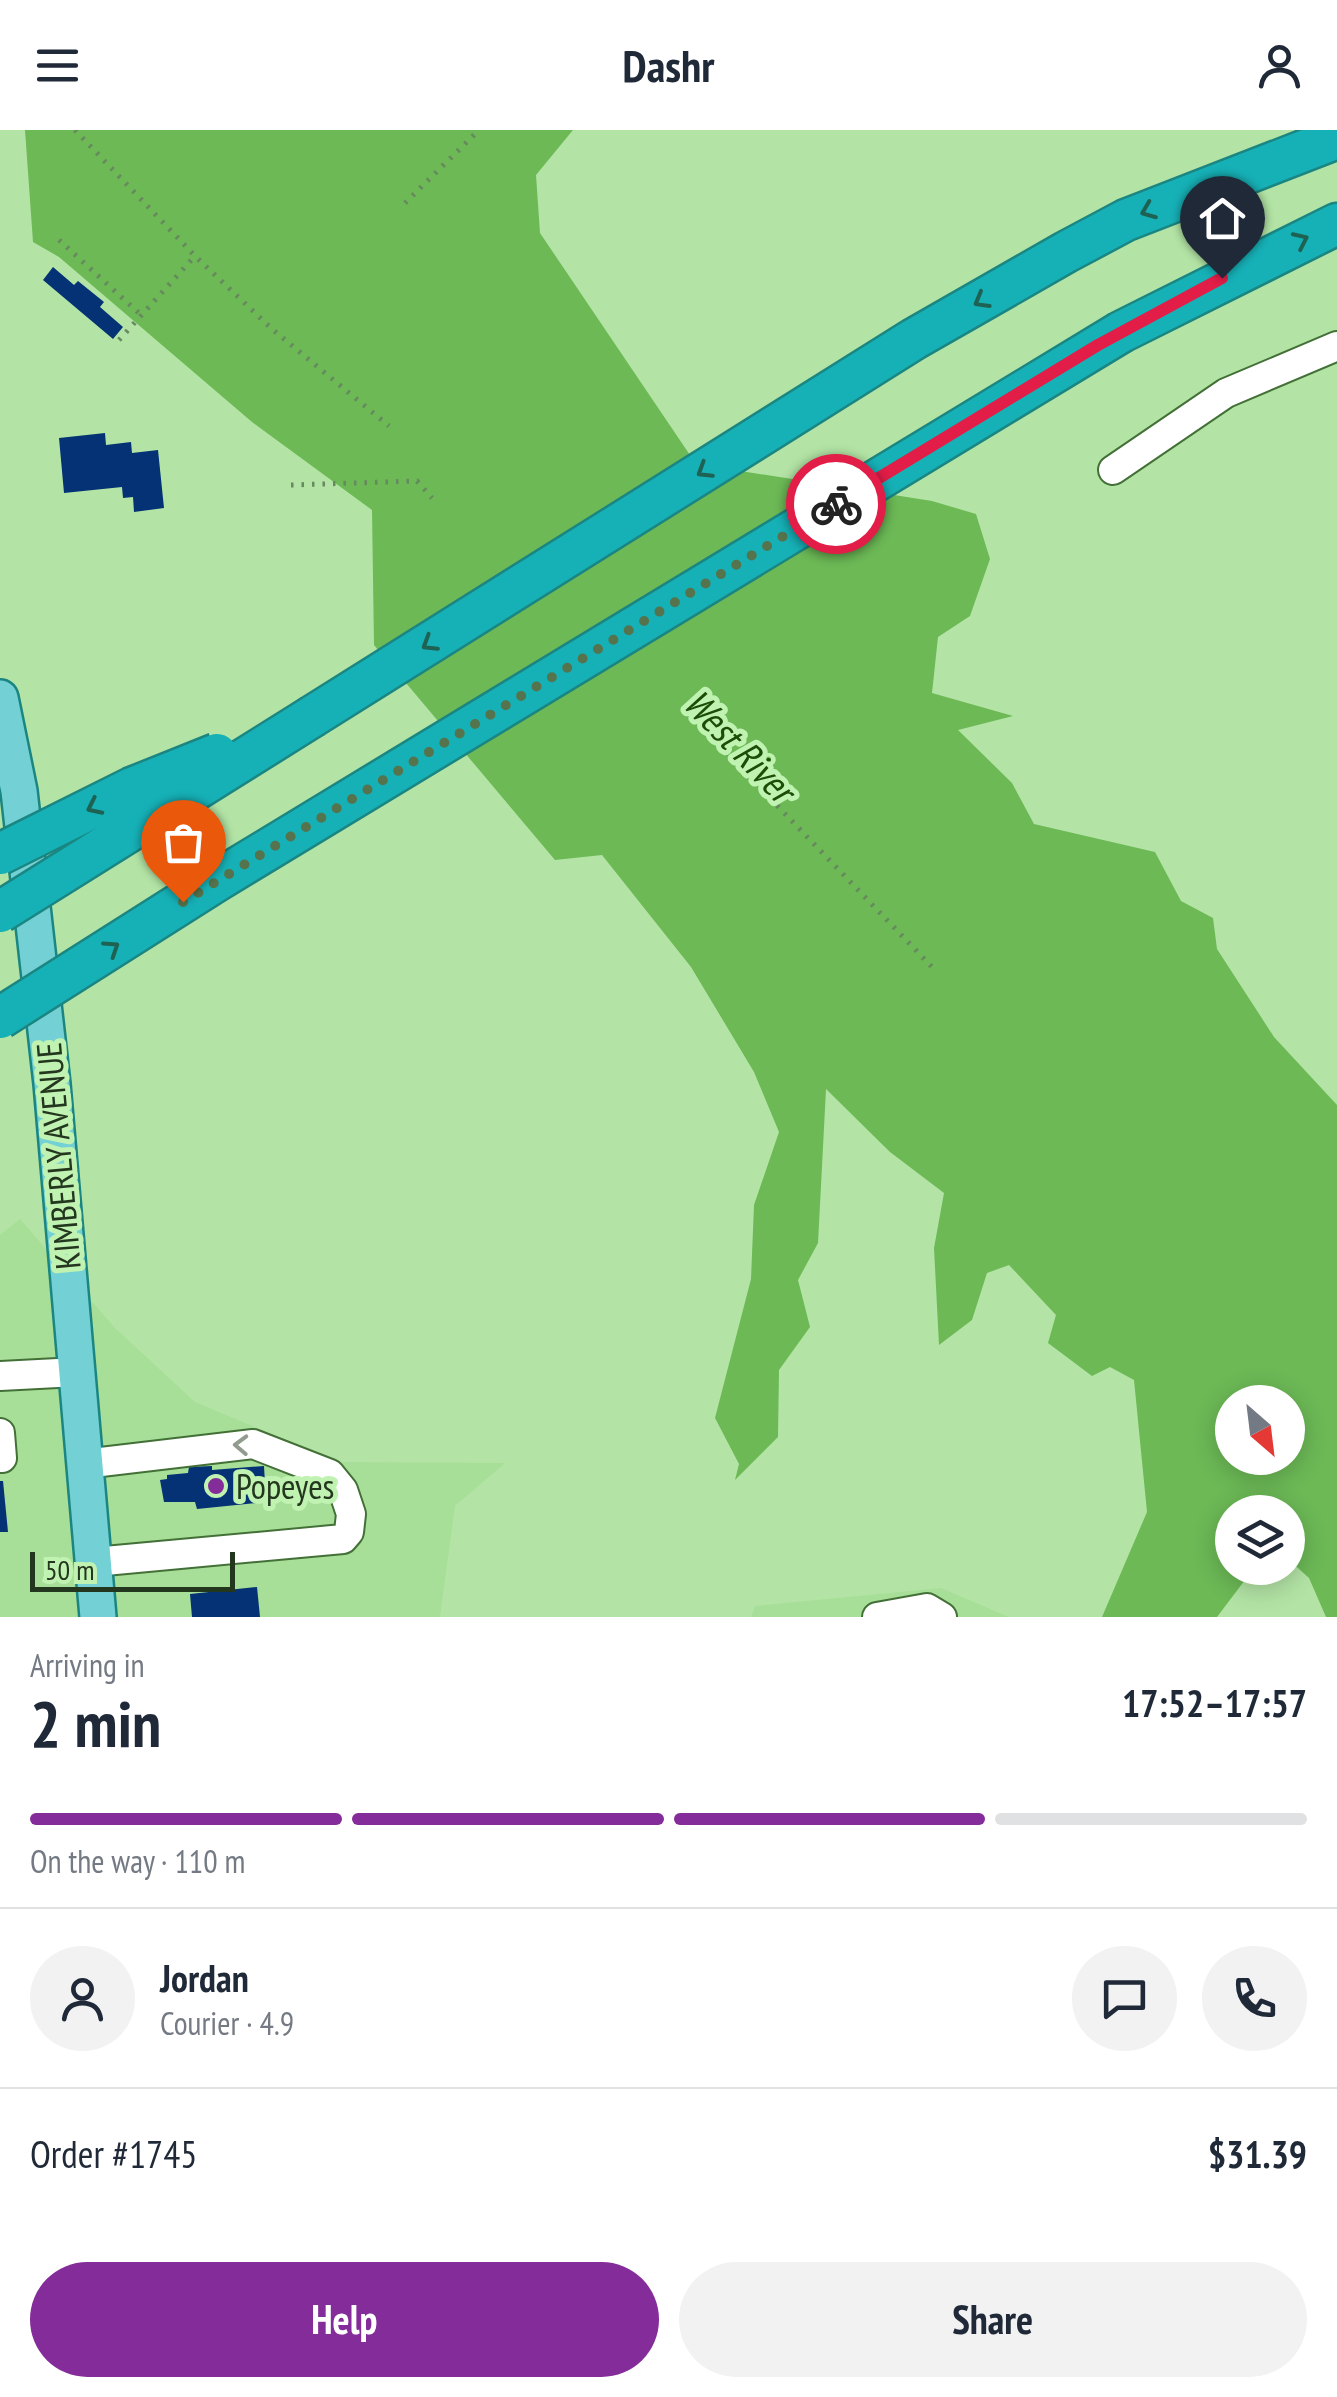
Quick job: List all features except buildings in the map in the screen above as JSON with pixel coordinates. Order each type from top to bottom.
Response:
[{"type":"highway","points":[[0,912],[914,340],[1066,252],[1126,220],[1337,138]]},
{"type":"highway","points":[[0,1018],[233,870],[1120,332],[1337,224]]},
{"type":"highway","points":[[0,854],[132,788],[314,716]]},
{"type":"highway","points":[[0,1035],[50,989]]},
{"type":"main road","name":"KIMBERLY AVENUE","points":[[0,698],[22,811],[52,1084],[98,1617]]},
{"type":"lane","points":[[1113,470],[1226,393],[1337,346]]},
{"type":"lane","points":[[0,1376],[77,1372]]},
{"type":"lane","points":[[84,1464],[253,1444],[330,1474],[343,1490],[351,1514],[349,1532],[343,1539],[94,1562]]},
{"type":"lane","points":[[877,1617],[927,1608],[942,1617]]},
{"type":"path","points":[[74,130],[195,256],[272,329],[389,426]]},
{"type":"path","points":[[405,203],[479,130]]},
{"type":"path","points":[[58,240],[141,315]]},
{"type":"path","points":[[118,340],[195,256]]},
{"type":"path","points":[[291,485],[417,481],[432,498]]},
{"type":"path","points":[[719,745],[932,967]]},
{"type":"shaded area","points":[[20,1219],[115,1328],[195,1402],[339,1462],[505,1463],[455,1506],[440,1617],[0,1617],[0,1235]]},
{"type":"shaded area","points":[[941,1588],[1009,1617],[751,1617],[755,1606]]},
{"type":"water","name":"West River","points":[[25,130],[573,130],[536,175],[540,233],[696,464],[932,501],[976,514],[990,559],[970,616],[938,637],[932,693],[1013,716],[958,730],[1012,783],[1034,824],[1155,852],[1181,901],[1213,918],[1217,949],[1274,1037],[1337,1105],[1337,1617],[1326,1617],[1305,1574],[1305,1495],[1215,1495],[1215,1585],[1241,1585],[1217,1617],[1102,1617],[1147,1512],[1134,1380],[1110,1367],[1092,1376],[1048,1343],[1056,1315],[1009,1265],[987,1273],[972,1320],[939,1345],[934,1248],[944,1193],[890,1152],[826,1089],[818,1243],[798,1280],[810,1327],[779,1370],[778,1437],[735,1480],[739,1464],[715,1418],[751,1279],[754,1205],[779,1132],[754,1072],[691,967],[602,855],[555,860],[374,645],[372,510],[252,422],[59,257],[33,242]]},
{"type":"way so far","points":[[183,902],[836,504]]},
{"type":"place","name":"Popeyes","points":[[216,1486]]},
{"type":"route","points":[[836,504],[1098,345],[1222,278]]}]
